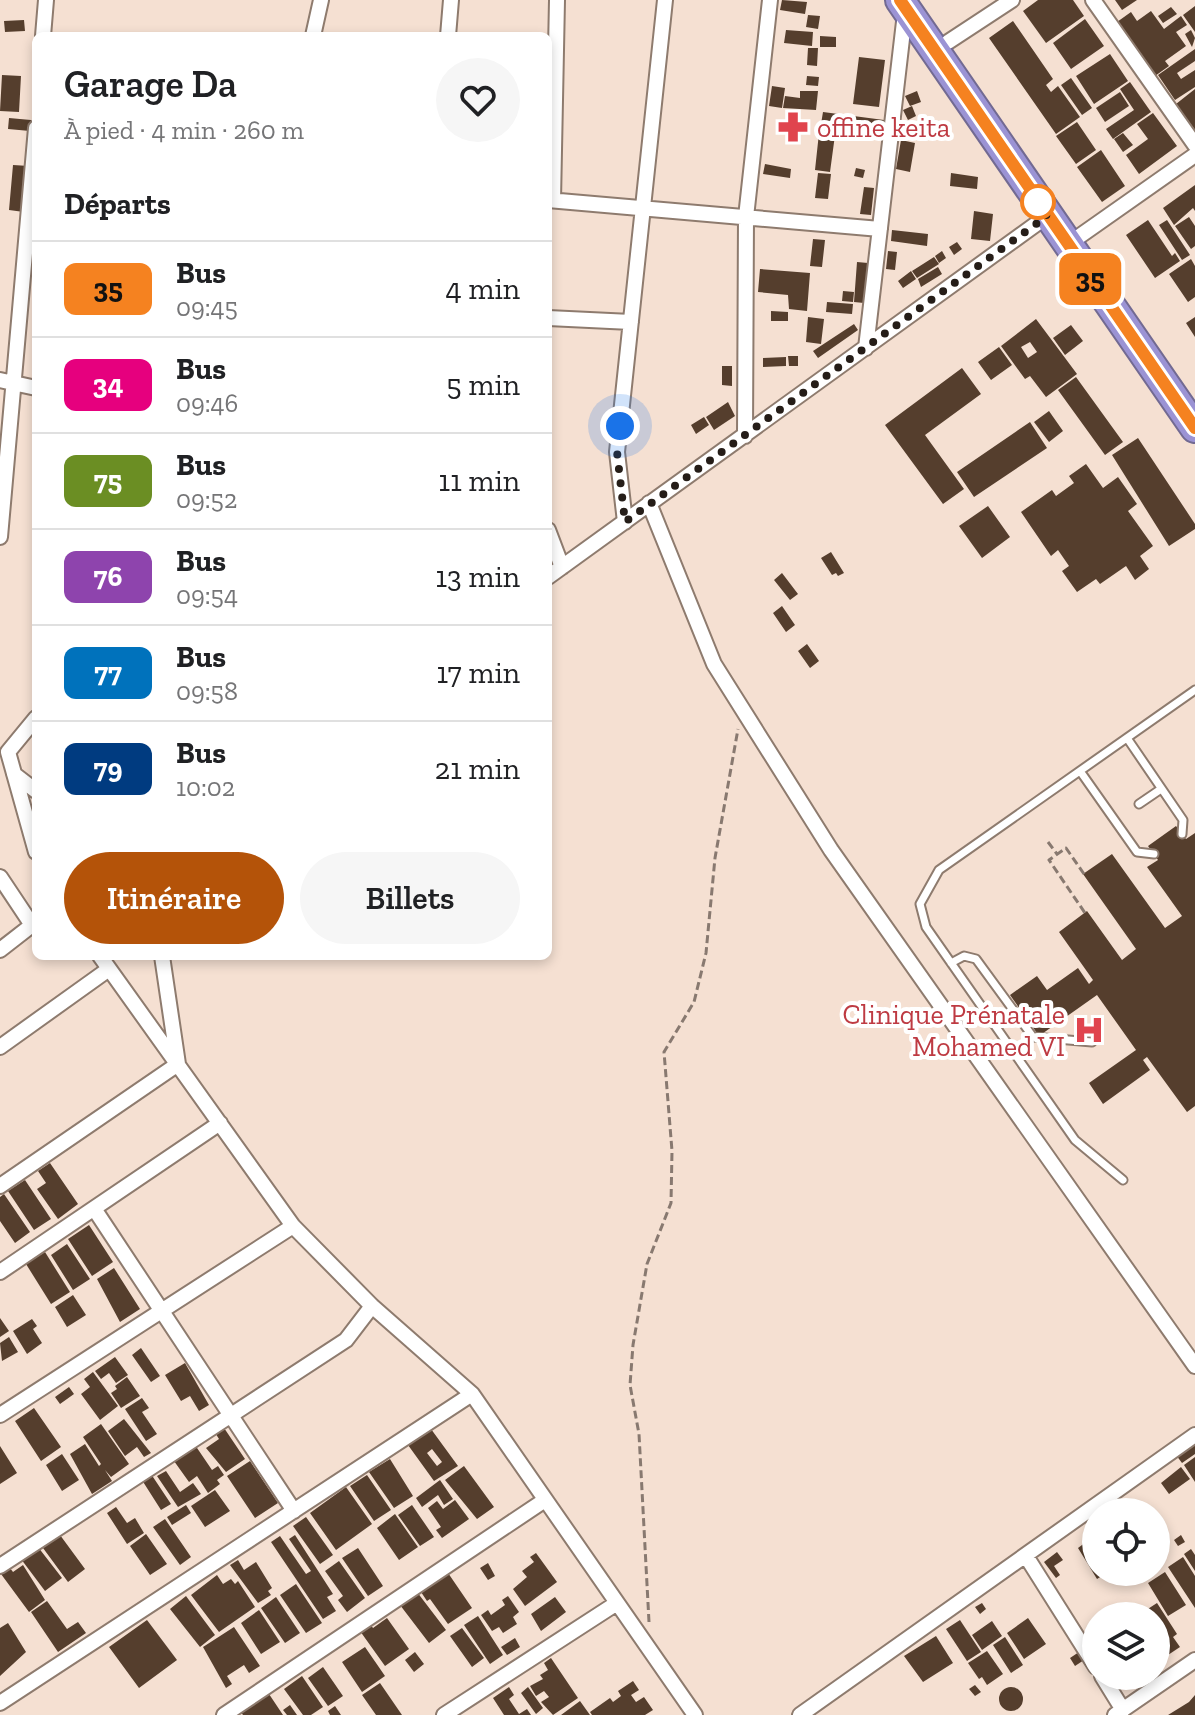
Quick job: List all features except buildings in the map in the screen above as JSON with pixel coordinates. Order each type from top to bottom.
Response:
[{"type":"highway","points":[[908,3],[948,42],[1053,212]]},
{"type":"highway","points":[[908,3],[1073,241],[1195,428]]},
{"type":"highway","points":[[1073,241],[1195,399]]},
{"type":"street","points":[[43,32],[46,0]]},
{"type":"street","points":[[314,32],[321,0]]},
{"type":"street","points":[[448,32],[451,0]]},
{"type":"street","points":[[552,143],[557,0]]},
{"type":"street","points":[[625,522],[617,452],[665,0]]},
{"type":"street","points":[[745,436],[746,217],[770,0]]},
{"type":"street","points":[[948,42],[1012,0]]},
{"type":"street","points":[[1093,0],[1195,145]]},
{"type":"street","points":[[866,348],[908,3]]},
{"type":"street","points":[[1073,241],[1195,155]]},
{"type":"street","points":[[552,200],[880,229]]},
{"type":"street","points":[[0,537],[32,212]]},
{"type":"street","points":[[552,574],[1053,212]]},
{"type":"street","points":[[552,318],[631,322]]},
{"type":"street","points":[[0,380],[32,387]]},
{"type":"street","points":[[649,503],[714,664],[742,710],[831,850],[1195,1366]]},
{"type":"street","points":[[552,541],[562,567]]},
{"type":"street","points":[[32,722],[4,749],[32,838]]},
{"type":"street","points":[[14,774],[32,788]]},
{"type":"street","points":[[0,877],[32,920]]},
{"type":"street","points":[[0,950],[32,925]]},
{"type":"street","points":[[103,960],[293,1226],[372,1306],[472,1394],[692,1711],[676,1715]]},
{"type":"street","points":[[163,960],[178,1064]]},
{"type":"street","points":[[0,1047],[109,969]]},
{"type":"street","points":[[0,1186],[178,1064]]},
{"type":"street","points":[[0,1272],[220,1123]]},
{"type":"street","points":[[95,1210],[294,1511]]},
{"type":"street","points":[[0,1415],[293,1226]]},
{"type":"street","points":[[0,1566],[346,1340],[372,1306]]},
{"type":"street","points":[[0,1703],[472,1394]]},
{"type":"street","points":[[800,1715],[1195,1435]]},
{"type":"street","points":[[224,1715],[545,1500]]},
{"type":"street","points":[[1026,1556],[1082,1645]]},
{"type":"street","points":[[444,1715],[617,1603]]},
{"type":"street","points":[[1109,1690],[1119,1712],[1195,1660]]},
{"type":"lane","points":[[1123,1180],[1075,1140],[920,917],[920,904],[939,870],[1195,690]]},
{"type":"lane","points":[[1127,738],[1183,820],[1182,834]]},
{"type":"lane","points":[[1080,771],[1137,852],[1154,854]]},
{"type":"lane","points":[[1139,804],[1161,789]]},
{"type":"lane","points":[[951,963],[964,956],[976,959],[1033,1037],[1092,1042]]},
{"type":"path","points":[[650,1651],[639,1434],[630,1385],[633,1345],[647,1264],[671,1203],[672,1151],[664,1052],[694,1002],[706,953],[721,814],[742,710]]},
{"type":"path","points":[[1048,842],[1057,854]]},
{"type":"path","points":[[1084,874],[1066,848],[1049,860],[1085,913]]},
{"type":"bus line","name":"35","points":[[900,0],[1195,428]]},
{"type":"place","name":"offine keita","points":[[793,127]]},
{"type":"place","name":"Clinique Prénatale Mohamed VI","points":[[1089,1030]]},
{"type":"route","points":[[620,426],[617,452],[625,522],[1047,216],[1038,202]]}]
